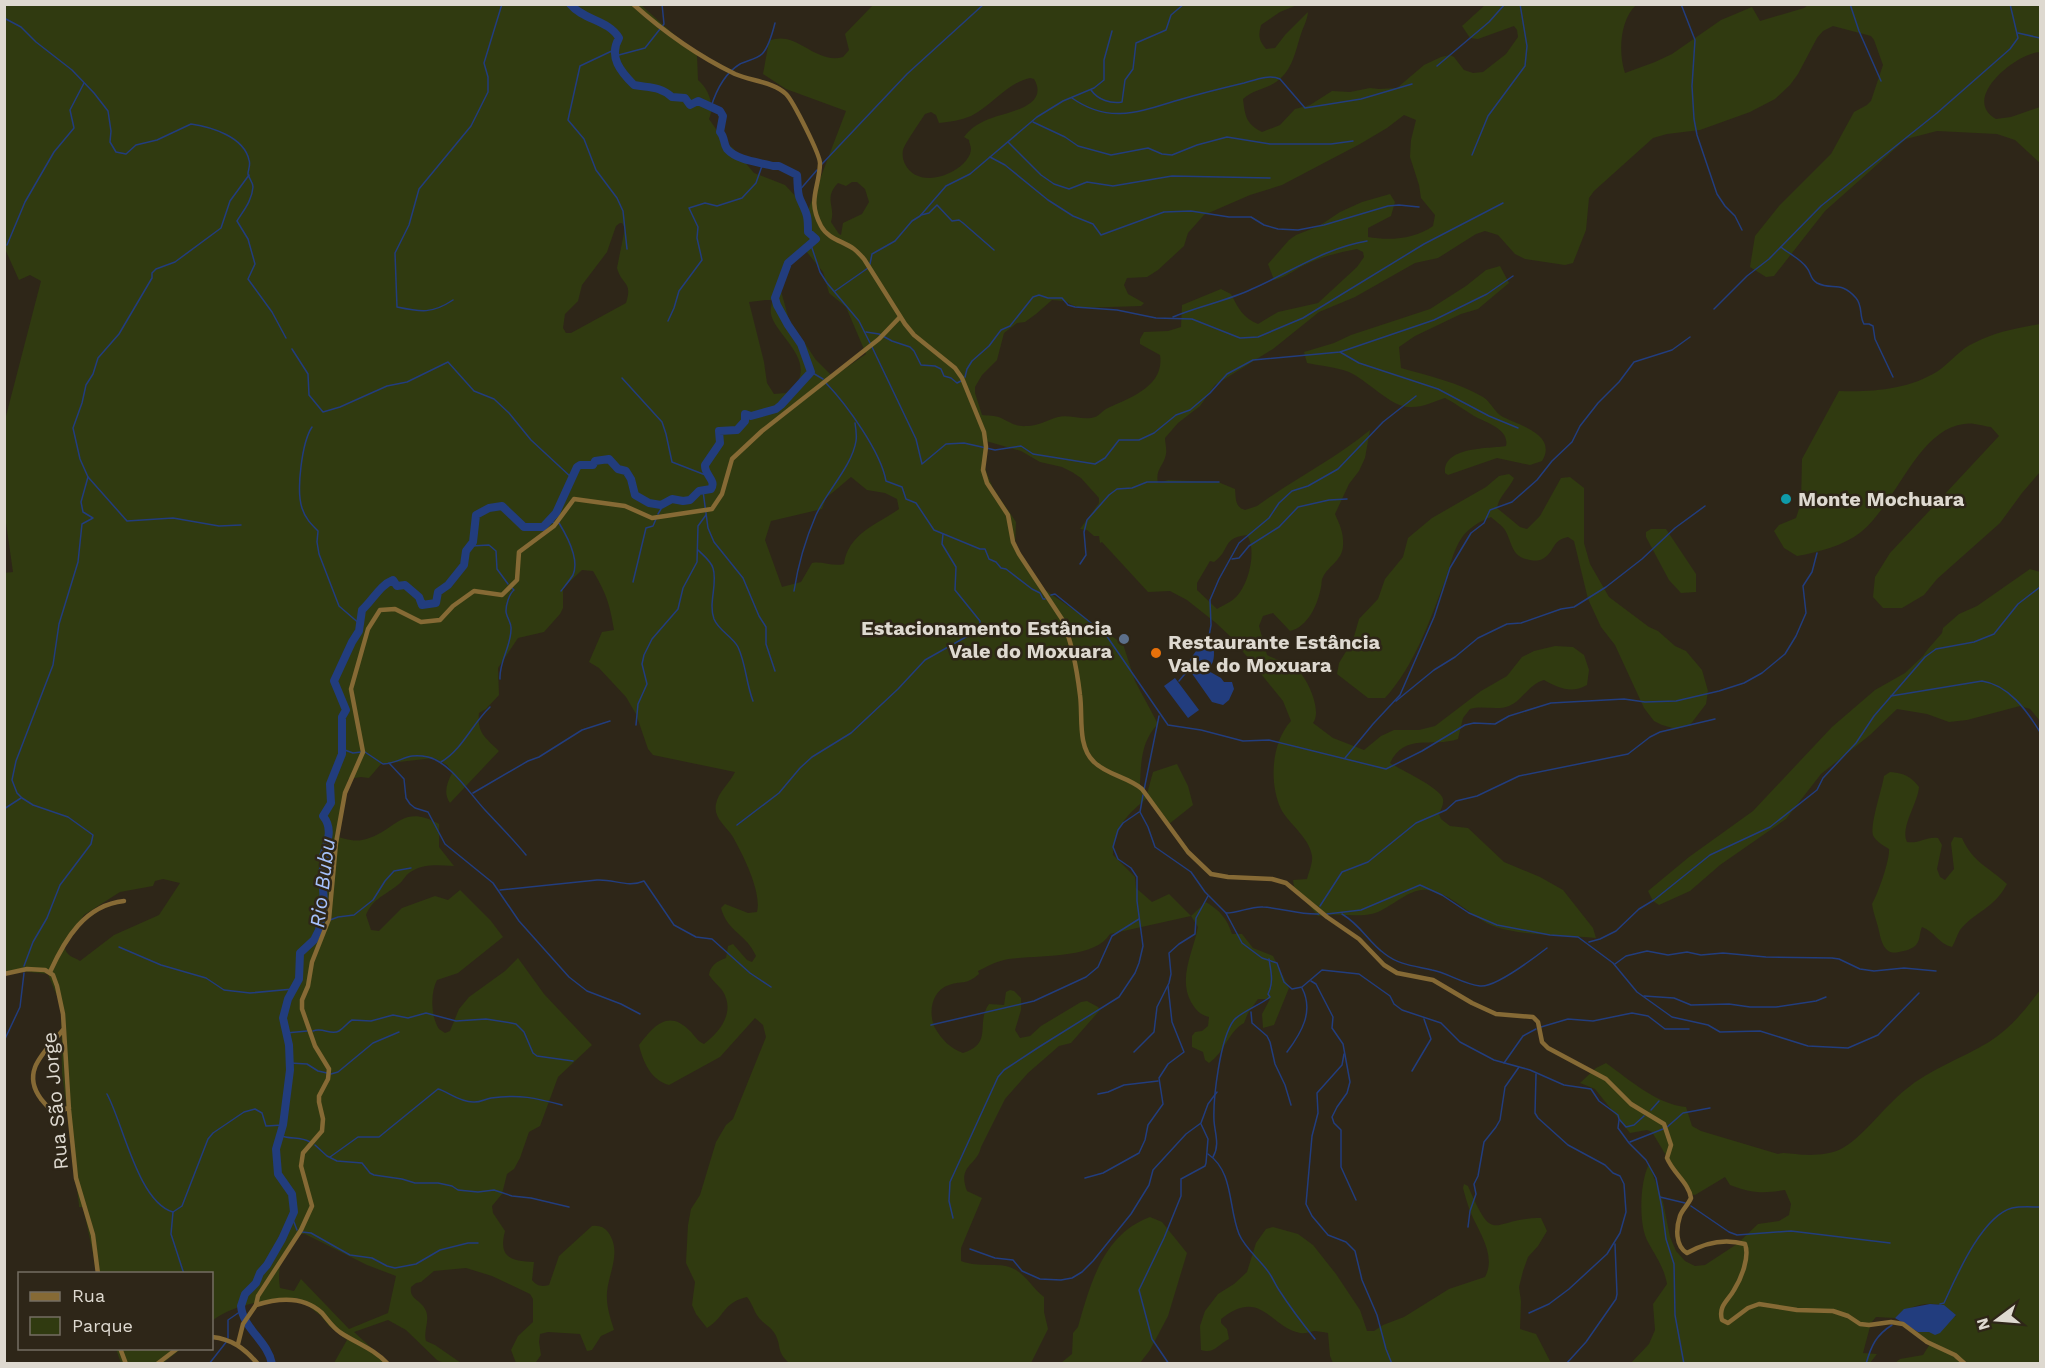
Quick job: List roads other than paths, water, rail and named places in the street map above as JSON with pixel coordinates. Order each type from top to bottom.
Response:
[{"type":"street","points":[[633,4],[678,41],[704,58],[738,75],[777,87],[787,95],[821,160],[813,202],[815,214],[822,229],[855,250],[870,268],[900,317],[914,335],[955,368],[962,378],[984,432],[986,447],[983,470],[987,483],[1008,515],[1013,542],[1019,554],[1062,619],[1067,631],[1080,696],[1085,749],[1092,761],[1102,769],[1142,789],[1188,852],[1211,874],[1272,879],[1286,883],[1327,918],[1359,939],[1384,965],[1397,973],[1433,980],[1472,1004],[1497,1014],[1533,1017],[1538,1022],[1542,1042],[1548,1048],[1606,1079],[1631,1104],[1664,1124],[1671,1145],[1667,1158],[1690,1190],[1691,1198],[1680,1215],[1677,1241],[1681,1250],[1687,1253],[1714,1241],[1745,1244],[1748,1251],[1734,1291],[1725,1301],[1720,1312],[1722,1320],[1728,1323],[1748,1308],[1759,1304],[1797,1310],[1833,1311],[1848,1316],[1860,1324],[1891,1322],[1904,1324],[1927,1342],[1955,1355],[1965,1364]]},
{"type":"street","points":[[238,1344],[243,1324],[256,1305],[258,1296],[301,1230],[312,1206],[301,1166],[303,1153],[322,1131],[323,1119],[319,1096],[328,1080],[329,1069],[315,1046],[302,1009],[302,1000],[312,962],[329,919],[336,843],[345,792],[363,752],[351,689],[368,629],[380,610],[395,609],[421,622],[440,620],[453,606],[474,591],[502,595],[517,580],[519,552],[554,526],[574,499],[625,506],[652,518],[712,509],[722,494],[732,459],[762,431],[879,339],[900,317]]},
{"type":"street","points":[[4,974],[31,969],[50,972],[64,945],[88,915],[105,904],[124,901]]},
{"type":"street","name":"Rua São Jorge","points":[[50,972],[59,992],[76,1178],[93,1235],[98,1272]]},
{"type":"street","points":[[63,1030],[34,1067],[31,1077],[37,1094],[48,1108],[54,1112],[69,1108]]},
{"type":"street","points":[[256,1305],[279,1300],[296,1300],[307,1303],[321,1312],[337,1330],[374,1351],[388,1364]]},
{"type":"street","points":[[213,1336],[226,1338],[238,1344],[258,1364]]},
{"type":"street","points":[[157,1364],[175,1350]]},
{"type":"water","points":[[1201,644],[1212,644],[1214,655],[1212,665],[1206,666],[1205,669],[1224,682],[1232,682],[1234,689],[1229,700],[1223,705],[1212,702],[1186,665]]},
{"type":"water","points":[[1175,678],[1199,710],[1188,718],[1164,686]]},
{"type":"water","points":[[1930,1304],[1944,1305],[1956,1315],[1940,1333],[1935,1335],[1929,1332],[1918,1332],[1895,1318],[1904,1309]]},
{"type":"waterway","points":[[453,300],[439,308],[426,311],[397,307],[395,253],[409,225],[419,189],[471,126],[488,92],[488,77],[484,63],[502,4]]},
{"type":"waterway","name":"Rio Bubu","points":[[272,1364],[266,1348],[246,1322],[241,1306],[245,1294],[256,1283],[282,1239],[294,1212],[292,1194],[278,1174],[276,1149],[283,1125],[290,1070],[289,1045],[283,1018],[288,999],[299,979],[300,953],[314,940],[319,930],[324,904],[322,872],[326,860],[323,856],[329,835],[328,825],[323,816],[331,803],[330,784],[342,754],[342,717],[346,710],[334,681],[359,631],[362,610],[380,589],[393,580],[397,586],[405,585],[419,597],[422,605],[436,603],[438,592],[448,585],[464,565],[466,551],[473,542],[476,515],[489,508],[502,506],[524,527],[543,527],[556,513],[580,465],[593,465],[595,461],[609,459],[618,469],[626,471],[631,479],[635,495],[649,503],[661,505],[672,499],[690,500],[699,491],[711,489],[712,483],[705,465],[720,443],[719,431],[737,430],[745,421],[745,414],[751,416],[776,409],[811,372],[801,344],[788,325],[775,298],[788,263],[816,239],[808,232],[807,215],[798,194],[797,175],[779,166],[749,161],[727,149],[720,132],[723,116],[720,111],[698,101],[690,105],[685,98],[672,97],[659,89],[634,85],[615,58],[619,38],[615,32],[582,14],[570,4]]},
{"type":"waterway","points":[[615,56],[645,48],[664,24],[662,4]]},
{"type":"waterway","points":[[822,164],[907,74],[984,4]]},
{"type":"waterway","points":[[1091,90],[1105,100],[1122,102],[1125,80],[1133,69],[1136,43],[1166,30],[1171,15],[1184,4]]},
{"type":"waterway","points":[[1437,66],[1489,22],[1505,4]]},
{"type":"waterway","points":[[1472,155],[1488,116],[1525,66],[1527,46],[1520,4]]},
{"type":"waterway","points":[[1681,4],[1695,40],[1692,86],[1697,135],[1717,194],[1735,216],[1742,230]]},
{"type":"waterway","points":[[1850,4],[1881,81]]},
{"type":"waterway","points":[[1714,309],[1747,276],[1769,259],[1821,206],[1937,113],[2010,49],[2018,38],[2010,4]]},
{"type":"waterway","points":[[4,18],[21,27],[72,70],[94,93],[108,111],[110,142],[116,152],[126,154],[136,145],[157,140],[191,124],[226,134],[241,145],[249,160],[248,174],[253,187],[249,201],[237,221],[248,239],[255,264],[248,279],[272,312],[286,338]]},
{"type":"waterway","points":[[711,107],[718,89],[730,72],[740,64],[762,54],[775,23]]},
{"type":"waterway","points":[[870,264],[872,254],[895,241],[946,186],[970,174],[1037,117],[1063,101],[1094,88],[1104,80],[1104,60],[1112,31]]},
{"type":"waterway","points":[[2018,33],[2040,38]]},
{"type":"waterway","points":[[616,49],[580,66],[568,120],[584,139],[596,170],[617,198],[623,211],[627,249]]},
{"type":"waterway","points":[[1072,98],[1099,111],[1126,113],[1271,77],[1280,79],[1305,108],[1361,99],[1412,84]]},
{"type":"waterway","points":[[7,245],[25,202],[54,152],[74,128],[70,110],[84,83]]},
{"type":"waterway","points":[[1033,122],[1065,137],[1078,146],[1111,155],[1148,148],[1162,154],[1172,155],[1227,137],[1270,144],[1331,144],[1353,141]]},
{"type":"waterway","points":[[1008,142],[1041,175],[1054,184],[1069,189],[1087,182],[1113,186],[1172,176],[1270,178]]},
{"type":"waterway","points":[[990,157],[1005,165],[1048,200],[1073,216],[1093,224],[1101,235],[1164,212],[1191,211],[1229,217],[1251,217],[1264,225],[1278,229],[1298,230],[1324,225],[1388,206],[1419,207]]},
{"type":"waterway","points":[[668,321],[679,291],[702,260],[697,238],[698,227],[689,208],[705,203],[717,206],[742,198],[756,183],[763,163]]},
{"type":"waterway","points":[[798,192],[817,170]]},
{"type":"waterway","points":[[241,525],[219,526],[173,518],[127,521],[88,477],[80,459],[73,428],[86,385],[93,374],[98,358],[119,334],[152,278],[152,273],[156,269],[175,262],[221,228],[230,201],[249,175]]},
{"type":"waterway","points":[[965,377],[972,361],[989,346],[1001,330],[1010,326],[1033,297],[1039,295],[1048,298],[1062,298],[1068,305],[1075,307],[1117,310],[1156,318],[1192,319],[1240,338],[1258,337],[1303,318],[1424,244],[1503,203]]},
{"type":"waterway","points":[[921,215],[929,213],[937,205],[952,221],[959,220],[994,250]]},
{"type":"waterway","points":[[1173,317],[1242,293],[1337,249],[1367,241]]},
{"type":"waterway","points":[[811,245],[820,272],[859,321],[870,343]]},
{"type":"waterway","points":[[1781,247],[1798,259],[1817,283],[1841,287],[1856,298],[1860,304],[1864,324],[1873,326],[1875,339],[1893,377]]},
{"type":"waterway","points":[[835,291],[868,268]]},
{"type":"waterway","points":[[872,347],[916,439],[922,464],[946,444],[964,443],[995,450],[1021,446],[1033,454],[1095,464],[1105,458],[1119,440],[1139,440],[1154,433],[1176,415],[1190,410],[1227,374],[1253,360],[1340,352],[1434,320],[1487,294],[1513,276]]},
{"type":"waterway","points":[[866,332],[879,334],[910,347],[921,365],[935,366],[941,369],[944,376],[957,383],[961,381]]},
{"type":"waterway","points":[[1345,758],[1400,695],[1434,617],[1450,568],[1471,533],[1484,523],[1490,510],[1512,502],[1537,480],[1552,461],[1572,442],[1580,426],[1634,362],[1672,350],[1690,337]]},
{"type":"waterway","points":[[292,349],[308,374],[309,395],[323,412],[387,386],[407,382],[448,362],[474,391],[494,399],[509,413],[531,440],[572,478]]},
{"type":"waterway","points":[[1340,352],[1359,363],[1438,389],[1489,416],[1518,428]]},
{"type":"waterway","points":[[811,372],[823,379]]},
{"type":"waterway","points":[[622,378],[662,422],[672,462],[708,476]]},
{"type":"waterway","points":[[826,383],[862,429],[883,469],[886,481],[902,487],[906,499],[916,503],[934,530],[985,549],[989,559],[1040,593],[1045,599]]},
{"type":"waterway","points":[[1208,642],[1211,625],[1210,600],[1239,543],[1269,518],[1279,503],[1292,491],[1308,486],[1338,469],[1383,422],[1416,396]]},
{"type":"waterway","points":[[794,591],[803,552],[816,515],[854,450],[855,423]]},
{"type":"waterway","points":[[312,427],[305,443],[301,466],[300,500],[307,518],[318,531],[319,554],[339,606],[361,625]]},
{"type":"waterway","points":[[24,966],[60,885],[91,844],[93,835],[68,817],[33,805],[22,798],[17,793],[12,780],[16,761],[53,665],[59,624],[78,562],[82,524],[93,518],[83,512],[81,502],[88,477]]},
{"type":"waterway","points":[[1080,564],[1086,555],[1084,532],[1087,520],[1117,489],[1132,488],[1147,482],[1219,482]]},
{"type":"waterway","points":[[703,491],[708,528],[714,542],[743,578],[766,627],[766,644],[775,671]]},
{"type":"waterway","points":[[1232,559],[1239,558],[1249,546],[1279,527],[1298,507],[1329,500],[1347,499]]},
{"type":"waterway","points":[[658,514],[664,504]]},
{"type":"waterway","points":[[1396,701],[1478,638],[1507,624],[1521,623],[1561,609],[1574,607],[1606,587],[1642,559],[1675,528],[1705,506]]},
{"type":"waterway","points":[[636,725],[638,704],[647,684],[642,664],[644,655],[652,639],[678,609],[683,588],[697,562],[698,526],[706,515]]},
{"type":"waterway","points":[[633,582],[646,528],[653,526],[656,519]]},
{"type":"waterway","points":[[549,522],[559,523],[574,555],[573,575],[561,591]]},
{"type":"waterway","points":[[737,825],[779,793],[812,757],[851,733],[925,660],[973,633],[980,625],[980,621],[955,590],[956,567],[942,544],[943,534]]},
{"type":"waterway","points":[[471,546],[489,545],[496,551],[497,569],[508,584]]},
{"type":"waterway","points":[[698,550],[713,568],[712,613],[714,619],[738,647],[753,701]]},
{"type":"waterway","points":[[1051,595],[1055,594],[1106,635],[1168,725],[1201,730],[1243,741],[1269,740],[1386,769],[1465,725],[1495,724],[1509,716],[1551,703],[1624,699],[1645,702],[1676,701],[1744,683],[1762,673],[1785,654],[1796,636],[1806,613],[1803,586],[1812,572],[1817,553]]},
{"type":"waterway","points":[[1589,942],[1616,931],[1639,909],[1654,900],[1710,855],[1770,827],[1817,790],[1823,778],[1856,743],[1874,716],[1925,657],[1936,649],[1974,642],[1994,634],[2018,604],[2040,587]]},
{"type":"waterway","points":[[500,679],[501,666],[510,636],[511,627],[506,611],[508,600],[514,590],[512,588]]},
{"type":"waterway","points":[[1179,681],[1189,669]]},
{"type":"waterway","points":[[1891,696],[1982,681],[1992,683],[2016,700],[2040,732]]},
{"type":"waterway","points":[[441,762],[449,757],[490,707]]},
{"type":"waterway","points":[[1144,790],[1159,716]]},
{"type":"waterway","points":[[1320,906],[1342,872],[1368,862],[1416,823],[1446,810],[1456,801],[1477,796],[1519,776],[1628,754],[1660,732],[1715,719]]},
{"type":"waterway","points":[[473,793],[539,757],[582,730],[610,721]]},
{"type":"waterway","points":[[342,749],[353,753],[361,752]]},
{"type":"waterway","points":[[365,752],[383,764],[420,756],[428,757],[444,765],[526,855]]},
{"type":"waterway","points":[[389,763],[404,779],[406,798],[410,804],[428,812],[445,844],[493,883],[519,921],[569,977],[587,991],[640,1014]]},
{"type":"waterway","points":[[1143,795],[1140,812],[1155,847],[1191,872],[1205,892],[1226,913],[1242,943],[1262,958],[1277,963],[1284,982],[1292,989],[1302,987],[1322,970],[1359,974],[1390,996],[1394,1004],[1402,1010],[1441,1023],[1460,1042],[1494,1060],[1530,1070],[1564,1085],[1591,1089],[1599,1101],[1618,1115],[1626,1127],[1634,1125],[1644,1116]]},
{"type":"waterway","points":[[4,809],[21,798]]},
{"type":"waterway","points":[[953,1218],[949,1201],[950,1182],[998,1077],[1004,1070],[1119,997],[1135,973],[1143,946],[1137,901],[1137,877],[1131,868],[1118,859],[1113,847],[1118,830],[1123,823],[1139,812]]},
{"type":"waterway","points":[[330,920],[354,915],[373,900],[394,871],[411,868]]},
{"type":"waterway","points":[[500,890],[597,880],[632,884],[644,881],[674,925],[696,937],[712,939],[750,973],[771,987]]},
{"type":"waterway","points":[[1327,914],[1361,910],[1420,885],[1442,895],[1469,913],[1497,925],[1550,935],[1578,937],[1613,963],[1637,992],[1672,1017],[1708,1025],[1720,1032],[1760,1031],[1808,1046],[1848,1048],[1878,1035],[1919,993]]},
{"type":"waterway","points":[[1134,1052],[1154,1032],[1157,1007],[1171,974],[1169,953],[1195,934],[1196,918],[1208,896]]},
{"type":"waterway","points":[[1226,913],[1263,907],[1319,914]]},
{"type":"waterway","points":[[1342,914],[1390,958],[1407,965],[1438,971],[1480,986],[1504,977],[1547,948]]},
{"type":"waterway","name":"Rio Bubu","points":[[321,919],[325,920]]},
{"type":"waterway","points":[[931,1025],[1034,1001],[1086,977],[1098,967],[1112,936],[1139,919]]},
{"type":"waterway","points":[[119,947],[161,965],[206,978],[224,990],[250,993],[293,989]]},
{"type":"waterway","points":[[1615,964],[1626,956],[1647,951],[1668,955],[1687,952],[1701,955],[1723,953],[1766,957],[1832,958],[1860,969],[1874,971],[1904,968],[1936,971]]},
{"type":"waterway","points":[[1213,1157],[1217,1144],[1214,1121],[1215,1098],[1221,1054],[1234,1020],[1270,997],[1268,994],[1272,977],[1269,959]]},
{"type":"waterway","points":[[4,1041],[20,1007],[24,973]]},
{"type":"waterway","points":[[1311,981],[1316,984],[1333,1017],[1332,1028],[1343,1044],[1350,1082],[1347,1093],[1332,1117],[1341,1130],[1341,1167],[1356,1200]]},
{"type":"waterway","points":[[1085,1178],[1103,1173],[1139,1153],[1148,1125],[1163,1104],[1159,1078],[1168,1064],[1184,1052],[1172,1022],[1168,986]]},
{"type":"waterway","points":[[1287,1052],[1305,1021],[1307,1005],[1302,988]]},
{"type":"waterway","points":[[1644,996],[1674,998],[1691,1005],[1729,1004],[1750,1007],[1776,1007],[1816,1001],[1826,997]]},
{"type":"waterway","points":[[1251,1012],[1252,1023],[1267,1036],[1270,1042],[1275,1064],[1291,1105]]},
{"type":"waterway","points":[[313,1031],[336,1032],[352,1020],[371,1021],[393,1015],[408,1018],[426,1013],[456,1021],[486,1019],[516,1024],[524,1032],[533,1053],[537,1056],[573,1061]]},
{"type":"waterway","points":[[1541,1027],[1568,1019],[1593,1021],[1632,1013],[1648,1016],[1665,1029],[1689,1029]]},
{"type":"waterway","points":[[1412,1071],[1431,1039],[1424,1019]]},
{"type":"waterway","points":[[1504,1063],[1523,1036],[1536,1029]]},
{"type":"waterway","points":[[286,1033],[307,1031]]},
{"type":"waterway","points":[[331,1074],[338,1072],[373,1043],[399,1032]]},
{"type":"waterway","points":[[1344,1054],[1342,1065],[1317,1093],[1318,1113],[1312,1136],[1306,1204],[1312,1216],[1328,1235],[1346,1242],[1355,1251],[1362,1280],[1377,1315],[1392,1364]]},
{"type":"waterway","points":[[290,1063],[307,1064],[318,1071],[327,1073]]},
{"type":"waterway","points":[[1468,1227],[1470,1211],[1476,1194],[1474,1184],[1478,1176],[1484,1142],[1500,1120],[1505,1087],[1519,1067]]},
{"type":"waterway","points":[[1529,1313],[1549,1304],[1569,1289],[1607,1254],[1620,1233],[1626,1212],[1624,1184],[1620,1176],[1568,1145],[1538,1118],[1535,1113],[1536,1074]]},
{"type":"waterway","points":[[1098,1094],[1124,1085],[1158,1081]]},
{"type":"waterway","points":[[330,1157],[358,1137],[379,1137],[438,1089],[468,1102],[519,1097],[562,1105]]},
{"type":"waterway","points":[[970,1249],[995,1258],[1013,1260],[1022,1271],[1040,1279],[1061,1280],[1072,1278],[1082,1272],[1131,1214],[1149,1185],[1153,1170],[1186,1134],[1201,1123],[1208,1104],[1217,1092]]},
{"type":"waterway","points":[[107,1094],[141,1178],[161,1205],[173,1212],[182,1206],[208,1139],[213,1133],[244,1112],[255,1109],[262,1113],[266,1126],[283,1125]]},
{"type":"waterway","points":[[1651,1110],[1659,1101]]},
{"type":"waterway","points":[[1666,1128],[1683,1113],[1710,1108]]},
{"type":"waterway","points":[[1619,1120],[1618,1128],[1646,1160],[1656,1178],[1666,1239],[1674,1264],[1675,1315],[1684,1364]]},
{"type":"waterway","points":[[1169,1364],[1152,1339],[1139,1290],[1181,1196],[1181,1179],[1205,1166],[1208,1139],[1201,1124]]},
{"type":"waterway","points":[[1630,1142],[1663,1129]]},
{"type":"waterway","points":[[279,1135],[310,1142]]},
{"type":"waterway","points":[[315,1145],[327,1156],[337,1161],[362,1163],[374,1175],[415,1183],[438,1183],[458,1190],[478,1192],[494,1190],[512,1196],[569,1207]]},
{"type":"waterway","points":[[1208,1154],[1216,1161],[1226,1180],[1239,1234],[1269,1272],[1287,1303],[1315,1339]]},
{"type":"waterway","points":[[1660,1197],[1685,1203]]},
{"type":"waterway","points":[[1691,1206],[1737,1235],[1791,1231],[1890,1243]]},
{"type":"waterway","points":[[1940,1304],[1944,1303],[1971,1249],[1990,1223],[2001,1213],[2012,1208],[2040,1207]]},
{"type":"waterway","points":[[173,1212],[171,1234],[183,1272]]},
{"type":"waterway","points":[[292,1217],[297,1230]]},
{"type":"waterway","points":[[302,1232],[311,1233],[350,1255],[372,1258],[395,1268],[416,1264],[440,1250],[468,1243],[478,1243]]},
{"type":"waterway","points":[[1566,1364],[1586,1342],[1616,1299],[1615,1244]]},
{"type":"waterway","points":[[228,1338],[228,1320],[241,1311]]},
{"type":"waterway","points":[[1866,1364],[1875,1342],[1892,1325]]},
{"type":"waterway","points":[[209,1364],[227,1341]]},
{"type":"place","name":"Monte Mochuara","points":[[1786,499]]},
{"type":"place","name":"Estacionamento Estância Vale do Moxuara","points":[[1124,639]]},
{"type":"place","name":"Restaurante Estância Vale do Moxuara","points":[[1156,653]]}]
